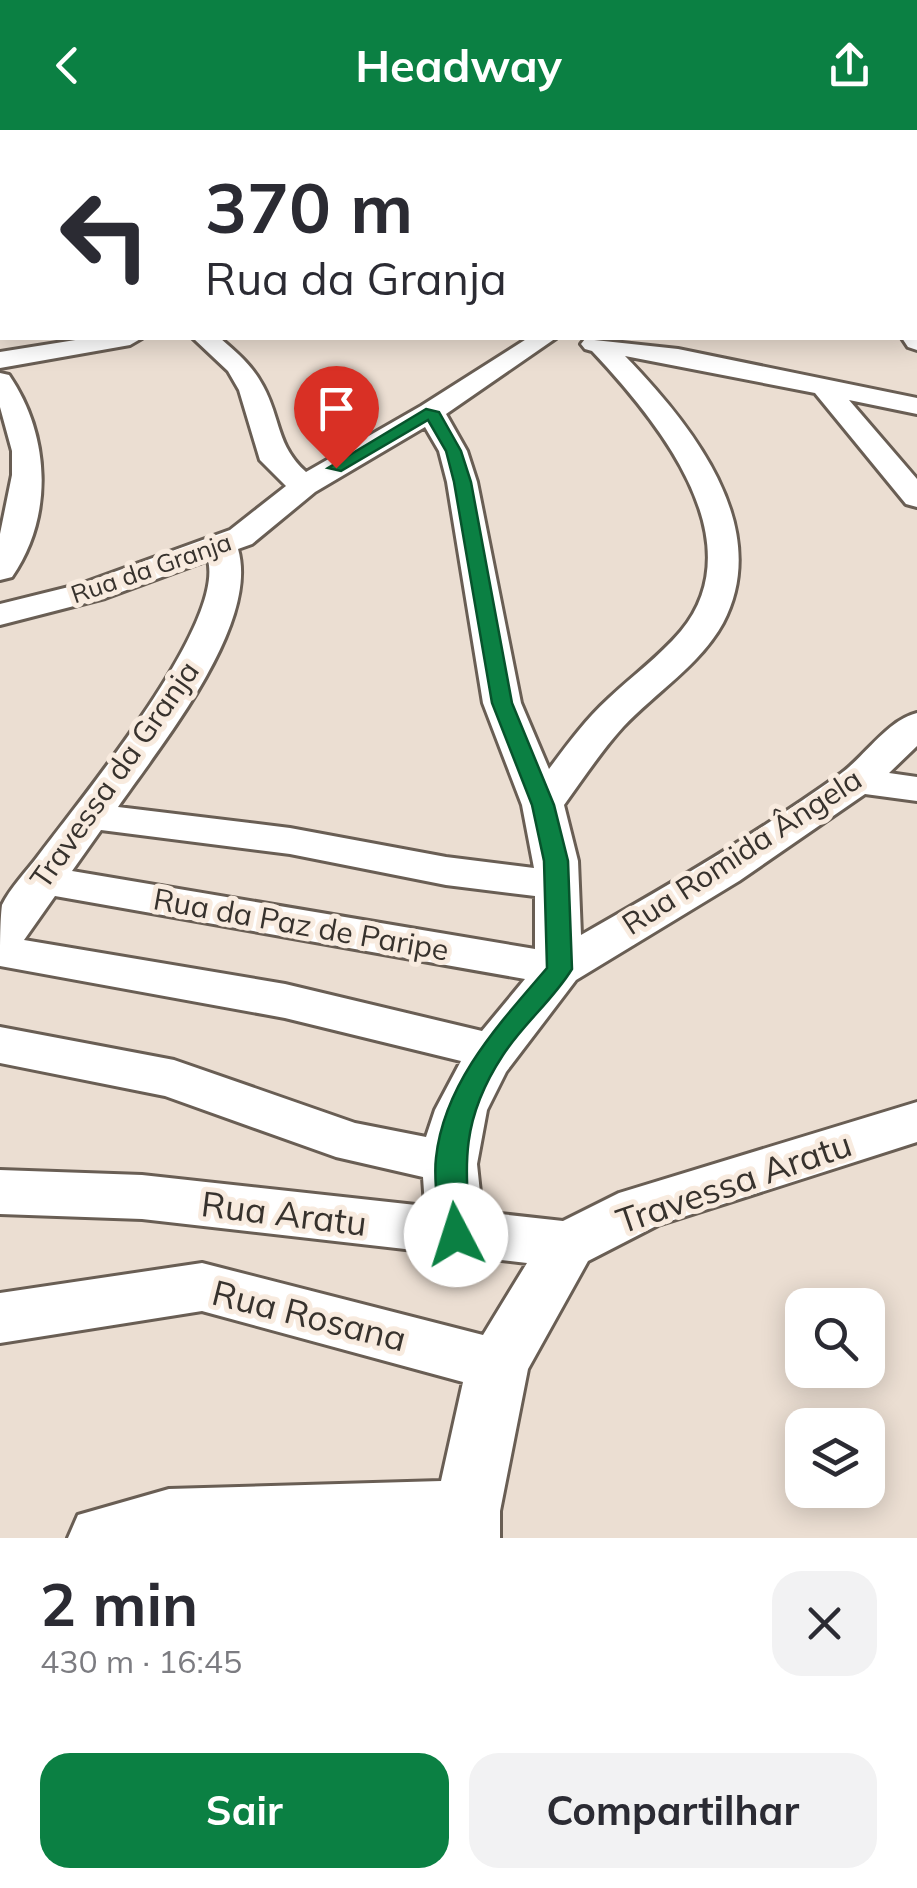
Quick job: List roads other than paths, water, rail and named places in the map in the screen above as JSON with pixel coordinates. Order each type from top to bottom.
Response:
[{"type":"street","points":[[0,360],[118,340]]},
{"type":"street","points":[[207,340],[239,367],[252,390],[275,460],[304,486]]},
{"type":"street","name":"Rua da Granja","points":[[0,616],[93,591],[221,546],[267,519],[304,486],[544,340]]},
{"type":"street","points":[[560,340],[739,358],[827,390],[917,406]]},
{"type":"street","points":[[543,805],[607,721],[690,642],[707,620],[720,587],[722,545],[716,512],[696,464],[671,422],[600,346]]},
{"type":"street","points":[[0,381],[24,430],[29,468],[21,523],[0,570]]},
{"type":"street","points":[[827,390],[917,498]]},
{"type":"street","points":[[431,412],[453,451],[462,482],[502,703],[543,805],[558,885],[560,969]]},
{"type":"street","name":"Travessa da Granja","points":[[0,940],[160,720],[201,649],[222,599],[227,568],[221,546]]},
{"type":"street","name":"Rua Romida Ângela","points":[[456,1235],[450,1162],[456,1124],[492,1051],[560,969],[724,871],[857,781],[917,724]]},
{"type":"street","points":[[857,781],[917,789]]},
{"type":"street","points":[[93,816],[290,841],[446,871],[558,885]]},
{"type":"street","name":"Rua da Paz de Paripe","points":[[43,880],[560,969]]},
{"type":"street","points":[[0,951],[285,1001],[492,1051]]},
{"type":"street","points":[[0,1046],[174,1079],[261,1114],[355,1143],[450,1162]]},
{"type":"street","name":"Travessa Aratu","points":[[568,1245],[638,1209],[917,1122]]},
{"type":"street","name":"Rua Aratu","points":[[0,1192],[142,1196],[568,1245]]},
{"type":"street","points":[[102,1538],[169,1522],[467,1524],[498,1365],[568,1245]]},
{"type":"street","name":"Rua Rosana","points":[[0,1318],[202,1287],[498,1365]]}]
